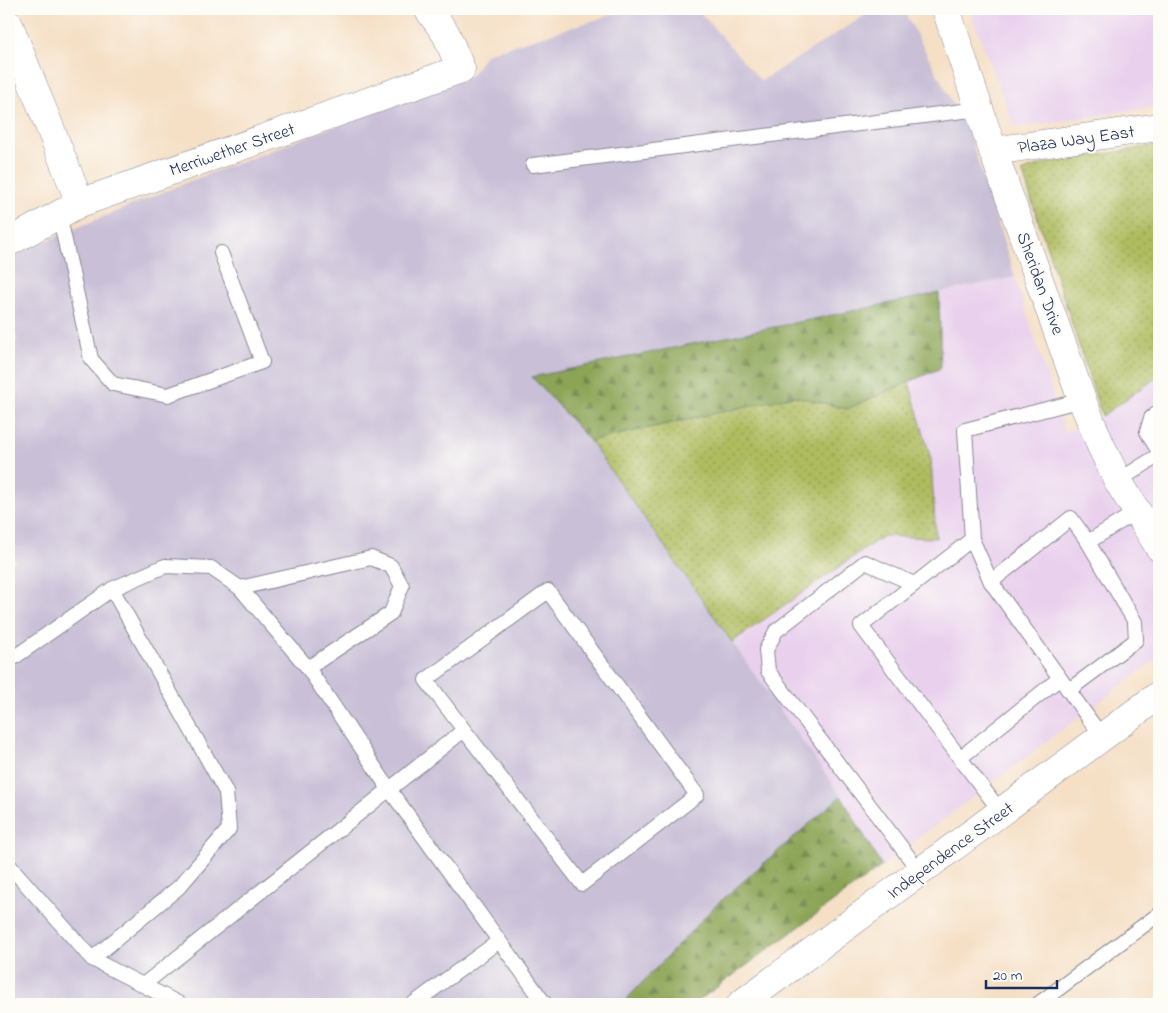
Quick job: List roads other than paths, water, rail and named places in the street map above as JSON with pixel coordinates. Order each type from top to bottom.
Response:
[{"type":"street","name":"Merriwether Street","points":[[9,242],[69,209],[461,69],[446,34],[428,9]]},
{"type":"street","name":"Sheridan Drive","points":[[946,9],[993,151],[1082,400],[1118,481],[1159,547]]},
{"type":"street","points":[[9,25],[69,209]]},
{"type":"street","name":"Plaza Way East","points":[[993,151],[1159,127]]},
{"type":"street","name":"Independence Street","points":[[741,1004],[1159,695]]},
{"type":"lane","points":[[533,165],[979,109]]},
{"type":"lane","points":[[69,209],[90,360],[113,384],[168,395],[262,362],[221,252]]},
{"type":"lane","points":[[1082,400],[965,430],[972,538],[991,582],[1102,737]]},
{"type":"lane","points":[[1118,481],[1159,453],[1147,432],[1151,418],[1159,412]]},
{"type":"lane","points":[[1088,542],[1136,512]]},
{"type":"lane","points":[[991,582],[1071,518],[1088,542],[1134,622],[1136,640],[1069,690]]},
{"type":"lane","points":[[972,538],[861,626],[1001,812]]},
{"type":"lane","points":[[240,588],[372,558],[392,566],[402,586],[391,613],[308,668]]},
{"type":"lane","points":[[914,584],[865,562],[776,632],[766,650],[768,671],[920,872]]},
{"type":"lane","points":[[9,661],[112,589],[165,566],[211,568],[240,588],[308,668],[389,789],[545,1004]]},
{"type":"lane","points":[[92,959],[179,887],[229,829],[226,792],[112,589]]},
{"type":"lane","points":[[548,591],[697,795],[582,884],[464,730],[426,680],[548,591]]},
{"type":"lane","points":[[960,758],[1060,678]]},
{"type":"lane","points":[[142,985],[464,730]]},
{"type":"lane","points":[[9,865],[92,959],[180,1004]]},
{"type":"lane","points":[[1038,1004],[1159,914]]},
{"type":"lane","points":[[413,1004],[499,941]]}]
